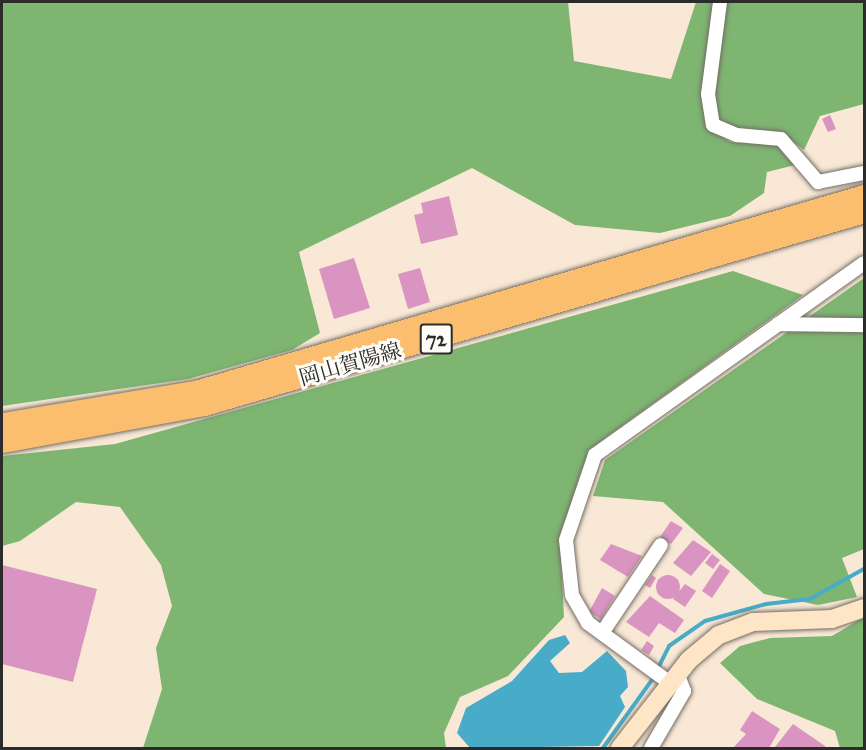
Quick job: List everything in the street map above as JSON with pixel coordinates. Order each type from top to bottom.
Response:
[{"type":"main road","name":"岡山賀陽線","points":[[2,423],[199,390],[864,195]]},
{"type":"main road","name":"岡山賀陽線","points":[[2,442],[204,405],[864,212]]},
{"type":"main road","points":[[623,746],[665,675],[735,628],[832,619],[864,608]]},
{"type":"street","points":[[720,2],[708,94],[713,125],[737,135],[781,139],[818,182],[864,173]]},
{"type":"street","points":[[651,748],[684,691],[604,630],[588,623],[572,595],[566,540],[596,455],[864,263]]},
{"type":"street","points":[[778,324],[864,325]]},
{"type":"street","points":[[604,630],[660,545]]},
{"type":"green space","points":[[2,2],[568,2],[574,61],[671,79],[696,2],[715,2],[703,109],[709,129],[731,142],[779,145],[799,164],[767,172],[764,193],[730,216],[660,233],[575,225],[472,168],[299,252],[320,333],[292,350],[188,379],[2,406]]},
{"type":"green space","points":[[725,2],[864,2],[864,104],[820,116],[804,150],[781,133],[733,129],[720,122],[712,107]]},
{"type":"green space","points":[[733,271],[803,295],[589,450],[560,540],[564,617],[508,676],[460,697],[444,733],[446,748],[143,748],[162,689],[156,648],[172,606],[161,565],[120,507],[76,502],[20,541],[2,546],[2,456],[115,444]]},
{"type":"green space","points":[[864,278],[864,549],[842,558],[857,597],[818,605],[764,594],[663,502],[593,496],[605,460]]},
{"type":"green space","points":[[864,617],[864,748],[840,748],[835,731],[757,699],[720,663],[740,646],[770,638],[832,636]]},
{"type":"water","points":[[565,635],[570,643],[550,661],[559,673],[582,672],[607,651],[626,671],[628,687],[620,696],[625,707],[599,746],[470,748],[457,733],[466,708],[512,681],[549,640]]},
{"type":"building","points":[[830,115],[836,129],[828,132],[822,119]]},
{"type":"building","points":[[449,196],[458,235],[421,244],[414,215],[423,213],[421,203]]},
{"type":"building","points":[[354,258],[370,308],[334,319],[319,269]]},
{"type":"building","points":[[420,268],[430,302],[408,309],[398,274]]},
{"type":"building","points":[[671,521],[683,528],[671,544],[660,537]]},
{"type":"building","points":[[693,540],[711,552],[691,576],[673,563]]},
{"type":"building","points":[[611,544],[642,556],[628,577],[600,560]]},
{"type":"building","points":[[712,554],[720,560],[713,569],[705,563]]},
{"type":"building","points":[[720,564],[730,571],[712,598],[702,591]]},
{"type":"building","points":[[2,565],[97,589],[73,682],[2,664]]},
{"type":"building","points":[[652,575],[656,578],[650,588],[645,585]]},
{"type":"building","points":[[668,575],[677,578],[680,587],[677,596],[668,599],[659,596],[656,587],[659,578]]},
{"type":"building","points":[[685,584],[696,591],[685,607],[673,599]]},
{"type":"building","points":[[602,588],[615,596],[601,619],[589,612]]},
{"type":"building","points":[[650,596],[684,620],[675,633],[659,623],[649,637],[626,622]]},
{"type":"building","points":[[647,641],[654,646],[649,655],[641,650]]},
{"type":"building","points":[[752,711],[780,729],[769,748],[733,748],[746,734],[740,730]]},
{"type":"building","points":[[793,724],[825,746],[826,748],[775,747]]},
{"type":"waterway","points":[[657,670],[669,646],[705,621],[766,604],[810,599],[864,569]]},
{"type":"waterway","points":[[603,748],[654,677]]}]
